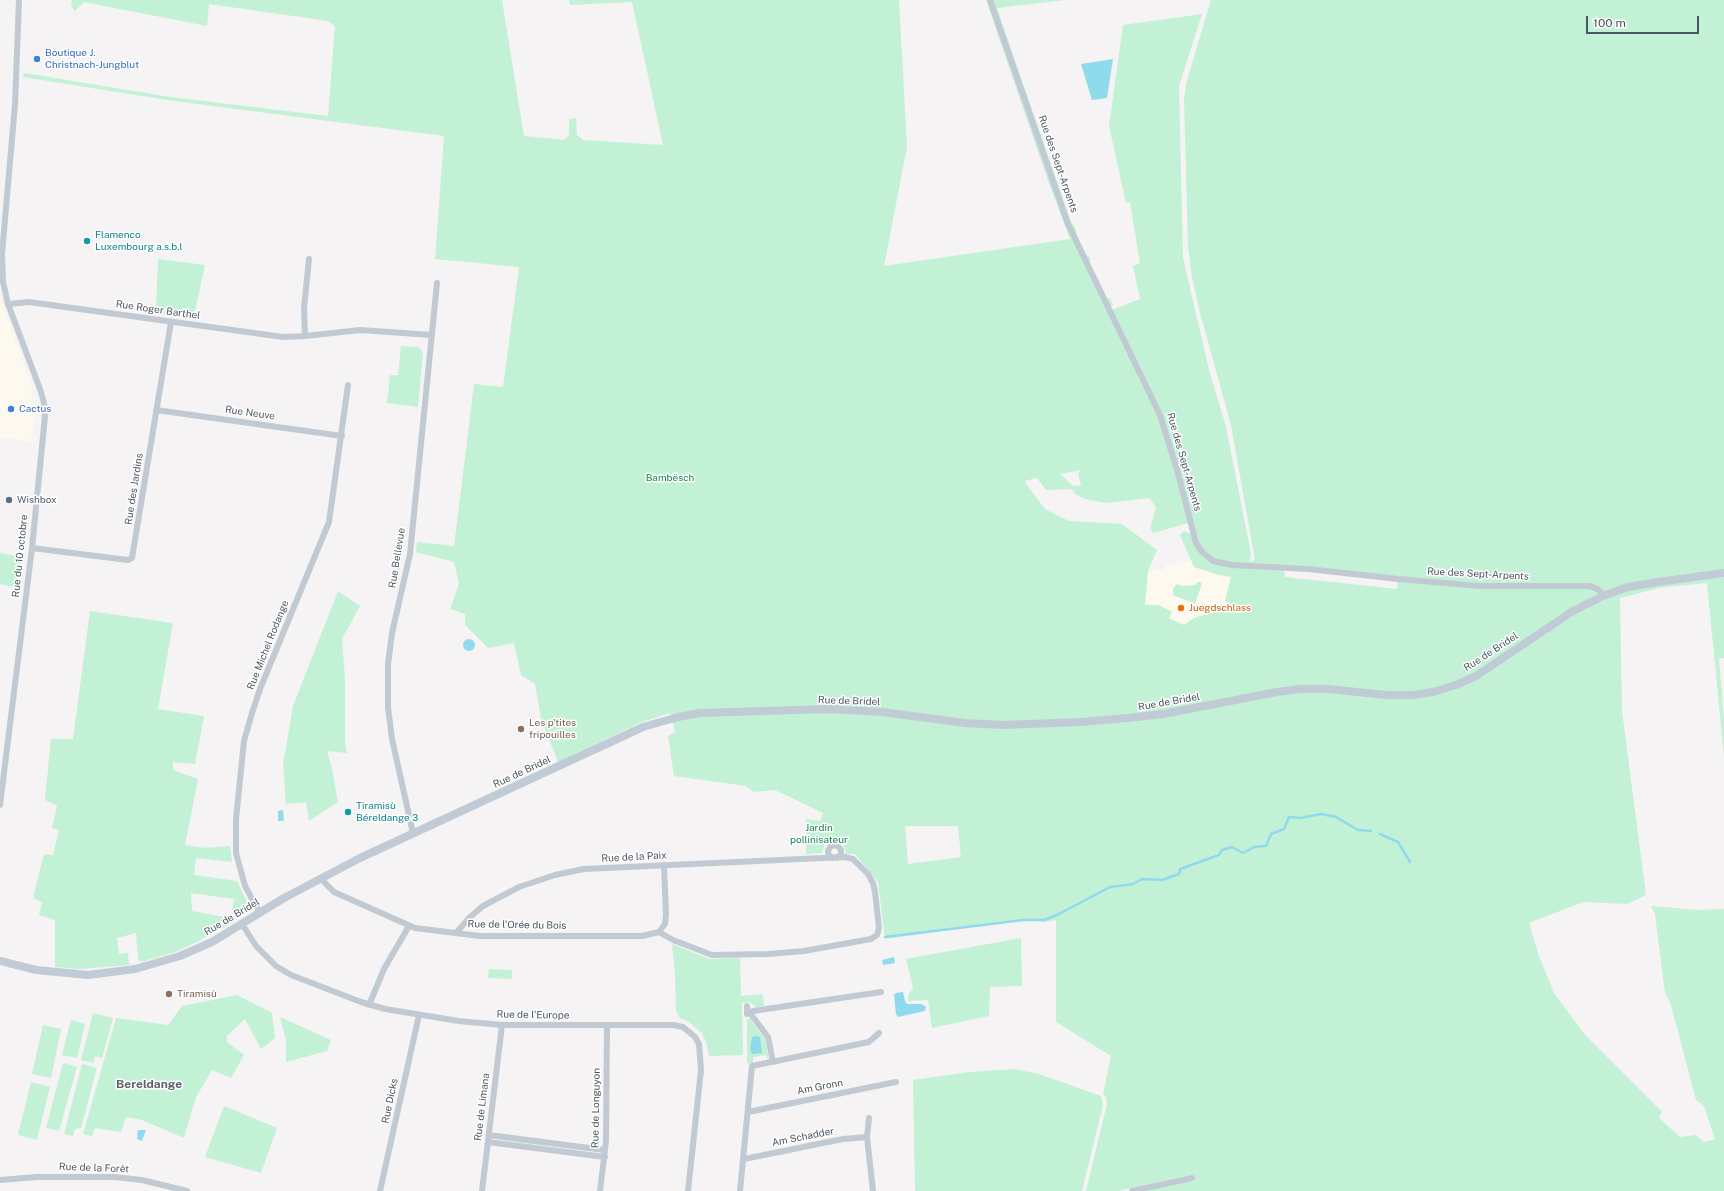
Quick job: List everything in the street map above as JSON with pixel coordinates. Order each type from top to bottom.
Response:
[{"type":"main road","name":"Rue de Bridel","points":[[0,961],[36,970],[62,974],[88,975],[120,972],[157,964],[180,956],[212,942],[320,878],[413,833],[643,727],[678,716],[700,713],[827,709],[882,712],[965,723],[1010,725],[1128,718],[1163,714],[1300,689],[1328,689],[1386,695],[1413,695],[1456,686],[1476,676],[1573,611],[1602,596],[1635,586],[1724,573]]},
{"type":"street","name":"Rue du 10 octobre","points":[[0,805],[32,548],[45,416],[44,403],[8,304],[3,282],[2,254],[15,105],[20,0]]},
{"type":"street","name":"Rue des Sept-Arpents","points":[[990,0],[1068,224],[1160,415],[1178,473],[1196,543],[1202,552],[1213,561],[1232,565],[1308,569],[1480,586],[1590,586],[1598,590],[1602,596]]},
{"type":"street","points":[[305,336],[304,308],[309,259]]},
{"type":"street","name":"Rue Bellevue","points":[[413,833],[392,739],[388,707],[388,664],[392,633],[410,554],[438,283]]},
{"type":"street","name":"Rue Roger Barthel","points":[[8,304],[29,302],[283,337],[360,330],[432,335]]},
{"type":"street","name":"Rue des Jardins","points":[[32,548],[128,560],[132,558],[171,322]]},
{"type":"street","name":"Rue Michel Rodange","points":[[260,913],[245,886],[236,853],[238,790],[244,741],[260,689],[329,522],[348,386]]},
{"type":"street","name":"Rue Neuve","points":[[156,410],[342,436]]},
{"type":"street","name":"Rue de la Paix","points":[[456,934],[469,918],[483,906],[535,880],[584,869],[835,858],[853,858],[868,874],[873,883],[879,928],[877,935],[871,939],[804,951],[768,954],[712,955],[673,940],[658,932]]},
{"type":"street","points":[[658,932],[665,924],[666,915],[664,865]]},
{"type":"street","name":"Rue de l'Orée du Bois","points":[[320,878],[334,892],[409,926],[456,934],[480,936],[642,936],[658,932]]},
{"type":"street","name":"Rue de l'Europe","points":[[242,924],[256,946],[276,966],[291,975],[369,1005],[419,1015],[502,1025],[673,1025],[683,1027],[695,1037],[699,1044],[700,1077],[688,1191]]},
{"type":"street","points":[[369,1005],[384,969],[409,926]]},
{"type":"street","points":[[750,1013],[753,1011],[881,992]]},
{"type":"street","points":[[747,1006],[747,1014],[750,1013],[768,1037],[773,1062]]},
{"type":"street","name":"Rue Dicks","points":[[380,1191],[419,1015]]},
{"type":"street","name":"Rue de Limana","points":[[482,1191],[502,1025]]},
{"type":"street","name":"Rue de Longuyon","points":[[600,1191],[605,1153],[607,1025]]},
{"type":"street","points":[[740,1191],[752,1066],[869,1042],[879,1033]]},
{"type":"street","name":"Am Gronn","points":[[748,1112],[896,1082]]},
{"type":"street","points":[[869,1118],[867,1138],[873,1191]]},
{"type":"street","points":[[489,1135],[605,1153]]},
{"type":"street","name":"Am Schadder","points":[[744,1159],[843,1139],[867,1138]]},
{"type":"street","points":[[488,1142],[605,1153]]},
{"type":"street","name":"Rue de la Forêt","points":[[0,1180],[37,1177],[110,1177],[142,1180],[187,1191]]},
{"type":"street","points":[[1132,1191],[1192,1178]]},
{"type":"shaded area","points":[[0,298],[33,389],[31,395],[35,413],[31,442],[0,437]]},
{"type":"shaded area","name":"Juegdschlass","points":[[1200,560],[1243,578],[1240,622],[1198,645],[1145,605],[1145,600],[1148,571],[1165,570],[1166,565]]},
{"type":"green space","points":[[72,0],[502,0],[524,136],[564,140],[569,135],[569,119],[576,118],[577,135],[584,140],[663,145],[632,2],[570,5],[569,0],[899,0],[907,147],[884,266],[1070,239],[1048,181],[986,0],[1065,0],[997,8],[1072,225],[1074,224],[1078,238],[1087,256],[1088,255],[1091,260],[1089,261],[1107,299],[1110,298],[1113,305],[1111,306],[1112,310],[1140,299],[1133,266],[1140,263],[1130,202],[1126,203],[1109,126],[1123,25],[1202,14],[1179,86],[1183,258],[1209,370],[1226,427],[1251,554],[1249,562],[1255,560],[1231,425],[1199,309],[1192,277],[1188,247],[1184,98],[1187,80],[1211,0],[1724,0],[1724,658],[1719,658],[1724,718],[1724,756],[1707,583],[1659,588],[1620,598],[1622,711],[1646,895],[1627,904],[1583,902],[1529,923],[1539,956],[1554,993],[1585,1035],[1662,1112],[1659,1118],[1680,1137],[1696,1135],[1704,1142],[1715,1139],[1704,1106],[1696,1100],[1671,1005],[1665,993],[1655,914],[1651,906],[1697,910],[1724,909],[1724,1191],[1143,1191],[1190,1175],[1118,1191],[1086,1191],[1107,1104],[1106,1097],[1103,1094],[1111,1056],[1056,1022],[1056,920],[1047,922],[1023,920],[885,939],[878,882],[855,854],[846,854],[843,844],[834,841],[828,842],[824,846],[822,853],[806,854],[806,819],[820,821],[823,813],[775,790],[753,792],[746,786],[674,776],[668,736],[675,732],[670,713],[642,722],[558,762],[541,719],[535,684],[521,675],[514,643],[488,648],[465,625],[465,614],[450,609],[459,584],[454,562],[416,552],[417,542],[454,546],[474,384],[503,387],[519,267],[435,259],[444,136],[167,100],[23,77],[24,73],[170,97],[328,116],[335,26],[328,21],[209,4],[207,26],[84,2],[75,11],[71,6]],"holes":[[[1081,470],[1078,474],[1081,485],[1073,486],[1060,474]],[[1037,478],[1046,490],[1072,489],[1075,494],[1085,499],[1107,503],[1150,498],[1156,508],[1150,528],[1153,533],[1188,523],[1191,534],[1184,531],[1180,535],[1194,567],[1219,575],[1231,577],[1225,601],[1229,607],[1194,618],[1184,625],[1169,618],[1172,612],[1159,605],[1145,605],[1148,571],[1157,550],[1122,524],[1069,521],[1045,509],[1024,481]],[[1284,568],[1398,579],[1397,589],[1285,577]],[[905,826],[958,826],[961,857],[908,864]]]},
{"type":"green space","points":[[158,259],[205,265],[194,316],[156,313]]},
{"type":"green space","points":[[401,346],[419,347],[423,353],[418,407],[387,403],[390,375],[398,375]]},
{"type":"green space","points":[[0,553],[22,557],[18,588],[0,584]]},
{"type":"green space","points":[[1197,582],[1202,584],[1194,606],[1193,603],[1173,595],[1173,588],[1177,584],[1182,586],[1196,585]]},
{"type":"green space","points":[[338,591],[360,606],[342,639],[345,679],[345,743],[347,753],[327,751],[338,802],[309,821],[306,802],[286,804],[283,764],[293,706]]},
{"type":"green space","points":[[90,611],[173,623],[158,709],[204,716],[195,764],[173,762],[173,770],[198,779],[185,845],[205,848],[230,846],[232,862],[196,858],[194,875],[237,881],[250,909],[245,914],[232,913],[234,899],[191,893],[192,911],[231,918],[234,922],[175,952],[141,962],[138,959],[136,933],[117,938],[119,954],[128,953],[129,965],[80,969],[55,967],[55,920],[39,915],[42,902],[33,898],[44,854],[53,855],[59,830],[52,828],[57,806],[45,800],[51,739],[73,739]]},
{"type":"green space","points":[[1021,938],[1022,986],[990,987],[989,1016],[932,1028],[928,1000],[908,1001],[908,996],[913,988],[906,959]]},
{"type":"green space","points":[[672,944],[710,959],[740,958],[741,996],[762,994],[764,1006],[755,1007],[750,1002],[742,1003],[743,1055],[709,1056],[706,1042],[702,1033],[689,1022],[680,1018],[676,1011],[675,973]]},
{"type":"green space","points":[[489,969],[512,970],[512,979],[488,978]]},
{"type":"green space","points":[[237,995],[272,1013],[275,1038],[261,1049],[245,1019],[227,1036],[227,1042],[244,1055],[231,1078],[212,1070],[196,1097],[184,1138],[142,1120],[126,1117],[121,1132],[95,1128],[92,1136],[83,1134],[116,1018],[168,1025],[182,1006]]},
{"type":"green space","points":[[93,1013],[113,1018],[102,1058],[95,1056],[93,1063],[81,1060]]},
{"type":"green space","points":[[280,1017],[331,1040],[327,1051],[286,1062],[286,1040]]},
{"type":"green space","points":[[747,1019],[750,1019],[765,1039],[769,1059],[767,1059],[766,1055],[753,1057],[753,1063],[747,1064]]},
{"type":"green space","points":[[71,1020],[85,1024],[77,1058],[62,1055]]},
{"type":"green space","points":[[43,1025],[61,1029],[51,1078],[32,1074]]},
{"type":"green space","points":[[63,1063],[77,1067],[59,1131],[46,1128]]},
{"type":"green space","points":[[82,1064],[97,1068],[81,1128],[75,1129],[73,1136],[64,1134]]},
{"type":"green space","points":[[1014,1069],[1039,1074],[1101,1096],[1103,1105],[1082,1191],[915,1191],[913,1080],[970,1072]]},
{"type":"green space","points":[[31,1082],[50,1087],[37,1140],[18,1135]]},
{"type":"green space","points":[[224,1106],[277,1128],[261,1173],[205,1157]]},
{"type":"green space","points":[[499,1140],[595,1151],[596,1152]]},
{"type":"water","points":[[1113,59],[1107,98],[1092,100],[1081,64]]},
{"type":"water","points":[[469,639],[473,641],[475,645],[473,649],[469,651],[465,649],[463,645],[465,641]]},
{"type":"water","points":[[283,810],[284,821],[278,821],[278,811]]},
{"type":"water","points":[[894,957],[895,963],[883,965],[882,960]]},
{"type":"water","points":[[903,992],[907,1004],[922,1004],[926,1007],[925,1011],[898,1017],[896,1014],[894,995],[896,993]]},
{"type":"water","points":[[752,1037],[760,1037],[762,1053],[752,1054],[750,1050]]},
{"type":"water","points":[[138,1130],[146,1130],[142,1141],[137,1139]]},
{"type":"waterway","points":[[885,937],[1023,920],[1044,920],[1057,915],[1110,887],[1133,884],[1142,879],[1162,880],[1179,874],[1180,869],[1219,855],[1222,850],[1232,847],[1243,853],[1254,847],[1266,846],[1271,834],[1284,829],[1289,817],[1300,818],[1321,814],[1336,817],[1358,830],[1371,831]]},
{"type":"waterway","points":[[1380,834],[1398,842],[1410,862]]},
{"type":"place","name":"Boutique J. Christnach-Jungblut","points":[[37,59]]},
{"type":"place","name":"Flamenco Luxembourg a.s.b.l","points":[[87,241]]},
{"type":"place","name":"Cactus","points":[[11,409]]},
{"type":"place","name":"Wishbox","points":[[9,500]]},
{"type":"place","name":"Juegdschlass","points":[[1181,608]]},
{"type":"place","name":"Les p'tites fripouilles","points":[[521,729]]},
{"type":"place","name":"Tiramisù Béreldange 3","points":[[348,812]]},
{"type":"place","name":"Tiramisù","points":[[169,994]]},
{"type":"district","name":"Bereldange","points":[[149,1084]]},
{"type":"park label","name":"Bambësch","points":[[670,478]]},
{"type":"park label","name":"Jardin pollinisateur","points":[[819,834]]}]
